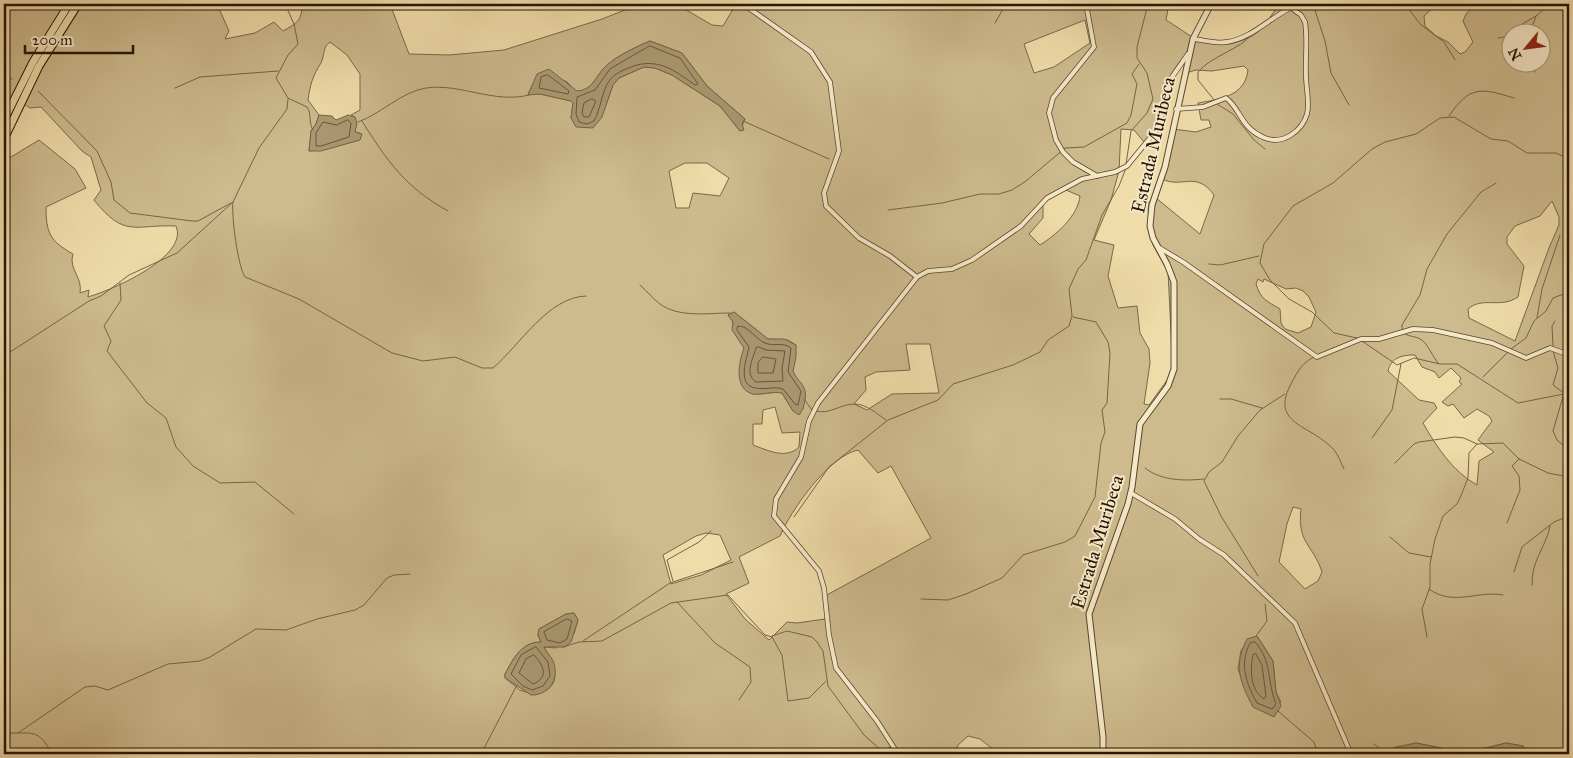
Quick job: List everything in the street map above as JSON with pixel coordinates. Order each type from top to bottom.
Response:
[{"type":"highway","points":[[4,120],[33,62],[69,4]]},
{"type":"highway","points":[[4,139],[40,66],[78,4]]},
{"type":"street","points":[[743,4],[811,52],[830,82],[839,151],[824,193],[826,206],[860,238],[890,256],[917,277]]},
{"type":"street","points":[[1086,4],[1094,47],[1052,98],[1049,113],[1056,140],[1063,152],[1073,162],[1097,176]]},
{"type":"street","name":"Estrada Muribeca","points":[[1103,754],[1103,737],[1089,614],[1130,493],[1140,424],[1168,386],[1174,369],[1174,282],[1167,264],[1155,245],[1150,226],[1152,205],[1165,167],[1192,39],[1211,4]]},
{"type":"street","points":[[1192,39],[1218,42],[1237,39],[1290,7],[1299,4]]},
{"type":"street","points":[[1176,109],[1203,107],[1226,98],[1242,120],[1257,134],[1274,141],[1282,141],[1291,135],[1303,122],[1308,104],[1305,22],[1301,15],[1290,7]]},
{"type":"street","points":[[898,754],[877,721],[836,668],[828,628],[824,588],[819,571],[777,521],[773,511],[779,492],[801,457],[813,411],[917,277],[928,271],[952,269],[972,260],[1021,226],[1047,198],[1077,181],[1127,166],[1157,130],[1162,119],[1170,80],[1188,54]]},
{"type":"street","points":[[1155,245],[1183,262],[1317,357],[1361,339],[1379,339],[1413,329],[1433,330],[1492,343],[1526,358],[1550,348],[1569,355]]},
{"type":"street","points":[[1130,493],[1175,519],[1199,539],[1224,555],[1295,623],[1350,754]]},
{"type":"shaded area","points":[[4,4],[217,4],[229,31],[225,39],[255,33],[274,22],[283,31],[298,21],[302,4],[390,4],[409,54],[449,55],[504,50],[602,19],[640,4],[676,4],[712,25],[723,26],[736,4],[1169,4],[1166,20],[1198,40],[1225,43],[1242,40],[1258,32],[1280,4],[1437,4],[1424,16],[1425,26],[1436,36],[1448,42],[1460,54],[1465,52],[1473,42],[1463,21],[1466,14],[1475,4],[1569,4],[1569,754],[1529,754],[1523,746],[1506,743],[1466,753],[1416,743],[1389,751],[1390,754],[999,754],[980,739],[968,736],[958,745],[954,754],[897,754],[889,747],[883,754],[4,754],[4,155],[11,157],[39,140],[75,169],[86,188],[46,207],[46,216],[48,230],[54,240],[73,254],[72,264],[79,282],[80,293],[89,290],[88,297],[130,280],[146,270],[171,249],[177,238],[176,226],[131,227],[114,220],[94,200],[101,190],[91,157],[82,151],[41,107],[30,108],[24,104],[4,122]],"holes":[[[1085,20],[1090,43],[1054,67],[1034,73],[1024,44]],[[650,41],[682,53],[707,86],[745,119],[740,131],[720,106],[672,75],[655,68],[644,67],[619,78],[613,85],[606,105],[571,118],[573,103],[571,101],[540,94],[528,94],[536,78],[566,81],[577,92],[587,89],[610,63]],[[330,42],[347,55],[360,74],[360,110],[351,115],[355,117],[355,132],[360,133],[360,140],[309,151],[311,131],[319,115],[308,100],[312,80],[322,60],[327,44]],[[1180,61],[1185,63],[1186,73],[1196,70],[1212,71],[1244,66],[1248,70],[1242,86],[1230,95],[1198,103],[1201,120],[1209,120],[1211,127],[1196,132],[1173,129],[1162,179],[1169,182],[1189,181],[1201,183],[1214,195],[1200,234],[1156,198],[1148,203],[1149,229],[1153,245],[1168,272],[1173,372],[1149,405],[1144,404],[1150,363],[1149,349],[1140,333],[1137,306],[1118,308],[1108,276],[1114,245],[1094,240],[1111,200],[1119,171],[1121,129],[1134,130],[1144,142],[1157,127],[1166,103],[1168,79]],[[685,163],[707,163],[729,178],[720,196],[693,193],[689,208],[676,208],[669,171]],[[1066,190],[1080,196],[1071,218],[1053,236],[1040,245],[1029,234],[1043,218],[1043,204],[1046,200]],[[1552,201],[1559,217],[1559,225],[1515,341],[1469,318],[1468,309],[1480,303],[1505,302],[1518,297],[1524,266],[1507,244],[1507,237],[1515,226],[1540,216]],[[1258,279],[1263,282],[1264,279],[1286,289],[1296,288],[1303,291],[1309,297],[1316,312],[1311,327],[1298,333],[1285,329],[1281,323],[1280,309],[1265,300],[1256,284]],[[734,312],[768,339],[788,340],[796,345],[793,371],[802,394],[803,409],[793,411],[782,393],[754,394],[744,387],[741,375],[744,349],[742,342],[735,334],[733,322],[728,315]],[[906,344],[930,344],[939,393],[892,394],[867,410],[854,404],[866,390],[865,377],[876,372],[910,370]],[[1415,355],[1422,367],[1435,372],[1439,378],[1451,368],[1461,378],[1459,382],[1462,384],[1442,402],[1448,406],[1453,404],[1464,418],[1477,409],[1489,416],[1492,421],[1478,440],[1494,452],[1479,461],[1477,485],[1468,480],[1453,466],[1439,449],[1423,423],[1437,408],[1434,403],[1419,400],[1388,371],[1395,360]],[[775,407],[782,433],[800,432],[799,447],[788,453],[776,453],[753,445],[753,424],[762,424],[763,410]],[[858,450],[878,473],[891,466],[931,538],[825,596],[829,610],[825,619],[797,623],[787,622],[769,640],[745,619],[726,594],[749,583],[739,557],[780,536],[802,499],[823,473],[847,454]],[[1293,507],[1301,509],[1301,530],[1322,572],[1318,581],[1305,589],[1279,562],[1287,524]],[[706,533],[720,535],[731,560],[701,575],[671,584],[663,555],[696,536]],[[574,613],[578,620],[574,634],[556,648],[544,647],[554,669],[554,682],[551,687],[535,695],[520,690],[505,678],[505,674],[523,648],[541,642],[538,635],[539,629],[566,614]],[[1257,636],[1273,661],[1276,692],[1281,702],[1270,713],[1253,706],[1238,669],[1241,650]]]},
{"type":"water","points":[[650,41],[682,53],[707,86],[745,119],[742,124],[744,130],[740,131],[720,106],[672,75],[655,68],[644,67],[619,78],[613,85],[602,117],[593,128],[576,127],[571,118],[573,103],[571,101],[540,94],[528,95],[537,74],[549,69],[577,91],[587,88],[615,59]]},
{"type":"water","points":[[319,115],[332,116],[336,120],[348,115],[355,117],[357,123],[355,132],[362,134],[360,140],[321,151],[309,151],[311,131]]},
{"type":"water","points":[[734,312],[768,339],[784,339],[796,345],[793,371],[804,387],[806,395],[804,406],[799,415],[793,411],[782,393],[753,394],[742,387],[739,367],[744,348],[732,330],[733,322],[728,315]]},
{"type":"water","points":[[574,613],[578,620],[571,642],[565,647],[544,647],[555,667],[554,679],[548,689],[531,695],[505,678],[505,674],[512,662],[523,648],[541,642],[538,635],[539,629],[566,614]]},
{"type":"water","points":[[1257,636],[1273,661],[1276,692],[1281,706],[1274,717],[1253,707],[1240,674],[1240,658],[1247,639]]},
{"type":"water","points":[[1416,743],[1466,753],[1506,743],[1523,746],[1529,754],[1389,754],[1389,751],[1396,747]]},
{"type":"waterway","points":[[285,4],[294,24],[298,44],[288,55],[276,78],[288,98],[307,107],[313,130]]},
{"type":"waterway","points":[[995,23],[1006,4]]},
{"type":"waterway","points":[[1126,164],[1131,131],[1147,113],[1153,99],[1147,73],[1137,58],[1137,47],[1148,4]]},
{"type":"waterway","points":[[1313,4],[1325,41],[1331,73],[1349,105]]},
{"type":"waterway","points":[[1405,4],[1420,24],[1444,42],[1455,60]]},
{"type":"waterway","points":[[1534,22],[1536,16],[1550,4]]},
{"type":"waterway","points":[[1559,4],[1569,18]]},
{"type":"waterway","points":[[1526,22],[1536,16]]},
{"type":"waterway","points":[[1215,101],[1198,80],[1198,72],[1210,61],[1240,44],[1251,35]]},
{"type":"waterway","points":[[888,210],[942,203],[980,194],[999,194],[1012,190],[1026,181],[1065,148],[1084,147],[1127,123],[1131,115],[1137,84],[1132,74],[1139,64]]},
{"type":"waterway","points":[[175,88],[200,77],[278,71]]},
{"type":"waterway","points":[[4,75],[12,79]]},
{"type":"waterway","points":[[358,122],[400,98],[426,88],[452,88],[503,97],[529,95]]},
{"type":"waterway","points":[[38,91],[97,151],[111,182],[114,200],[130,213],[198,221],[231,203]]},
{"type":"waterway","points":[[1449,116],[1463,99],[1477,92],[1493,92],[1514,98]]},
{"type":"waterway","points":[[4,356],[89,301],[101,296],[129,275],[177,253],[233,202],[259,148],[287,109],[288,99]]},
{"type":"waterway","points":[[1217,104],[1233,114],[1254,140],[1265,149]]},
{"type":"waterway","points":[[1357,338],[1334,333],[1312,312],[1289,299],[1270,280],[1260,263],[1264,244],[1293,206],[1333,183],[1372,149],[1385,142],[1416,134],[1440,118],[1454,117],[1491,139],[1508,141],[1527,153],[1556,153],[1567,158]]},
{"type":"waterway","points":[[362,121],[389,161],[409,183],[420,193],[448,211]]},
{"type":"waterway","points":[[743,121],[829,159]]},
{"type":"waterway","points":[[794,517],[829,467],[888,420],[938,400],[953,384],[1013,365],[1040,352],[1048,340],[1069,326],[1072,316],[1069,289],[1078,269],[1086,260],[1102,215],[1119,186],[1126,168]]},
{"type":"waterway","points":[[1438,363],[1424,342],[1419,338],[1406,334],[1402,329],[1402,325],[1420,295],[1427,269],[1447,234],[1481,192],[1496,183]]},
{"type":"waterway","points":[[233,202],[236,241],[245,277],[299,299],[392,353],[423,361],[455,357],[482,368],[493,368],[547,313],[559,304],[572,298],[586,296]]},
{"type":"waterway","points":[[1537,318],[1542,289],[1560,235]]},
{"type":"waterway","points":[[1209,264],[1220,265],[1259,256]]},
{"type":"waterway","points":[[120,283],[121,300],[104,326],[111,341],[107,351],[147,403],[166,418],[176,447],[193,466],[220,483],[255,482],[294,514]]},
{"type":"waterway","points":[[640,285],[660,304],[676,311],[694,314],[730,313]]},
{"type":"waterway","points":[[1511,349],[1526,338],[1534,321],[1546,311],[1553,298],[1569,292]]},
{"type":"waterway","points":[[921,599],[948,600],[966,594],[1002,578],[1023,555],[1065,542],[1075,536],[1095,497],[1101,443],[1105,432],[1102,410],[1107,403],[1110,353],[1108,342],[1096,322],[1073,317]]},
{"type":"waterway","points":[[1553,347],[1552,326],[1555,321]]},
{"type":"waterway","points":[[1362,341],[1397,365],[1414,358],[1440,364],[1457,364],[1518,403],[1564,394]]},
{"type":"waterway","points":[[1318,355],[1339,346]]},
{"type":"waterway","points":[[1553,351],[1558,368],[1553,385],[1564,393]]},
{"type":"waterway","points":[[1483,377],[1508,352]]},
{"type":"waterway","points":[[1314,357],[1303,365],[1296,374],[1286,396],[1285,406],[1288,414],[1294,421],[1332,448],[1344,469]]},
{"type":"waterway","points":[[1372,438],[1392,410],[1401,364]]},
{"type":"waterway","points":[[1569,386],[1564,393],[1553,431],[1557,440],[1569,450]]},
{"type":"waterway","points":[[1258,576],[1221,516],[1204,481],[1209,472],[1222,462],[1238,436],[1260,410],[1285,394]]},
{"type":"waterway","points":[[804,399],[812,410]]},
{"type":"waterway","points":[[1220,399],[1231,399],[1262,408]]},
{"type":"waterway","points":[[816,411],[826,412],[849,404],[859,404],[886,420]]},
{"type":"waterway","points":[[1395,463],[1414,444],[1455,437],[1464,438],[1477,444],[1503,443],[1519,459],[1548,473],[1569,477]]},
{"type":"waterway","points":[[1427,637],[1422,609],[1430,587],[1430,564],[1435,539],[1443,516],[1457,504],[1460,498],[1468,478],[1469,453],[1477,444]]},
{"type":"waterway","points":[[1507,523],[1520,490],[1519,476],[1512,466],[1519,459]]},
{"type":"waterway","points":[[1145,468],[1166,478],[1181,480],[1204,479]]},
{"type":"waterway","points":[[1514,572],[1522,547],[1554,522],[1569,516]]},
{"type":"waterway","points":[[1532,585],[1536,561],[1550,526]]},
{"type":"waterway","points":[[673,581],[667,560],[699,542],[711,531]]},
{"type":"waterway","points":[[1390,537],[1409,553],[1431,557]]},
{"type":"waterway","points":[[583,641],[670,583],[733,562]]},
{"type":"waterway","points":[[18,733],[85,687],[95,686],[108,690],[168,664],[200,661],[210,657],[256,629],[286,630],[317,619],[355,610],[364,605],[387,578],[394,575],[410,574]]},
{"type":"waterway","points":[[1429,589],[1447,597],[1466,597],[1484,594],[1503,595]]},
{"type":"waterway","points":[[563,647],[579,642],[602,641],[671,603],[728,595],[765,635],[772,637],[782,655],[788,701],[809,698],[826,681]]},
{"type":"waterway","points":[[677,602],[715,643],[750,667],[751,682],[739,700]]},
{"type":"waterway","points":[[1256,636],[1267,621],[1265,604]]},
{"type":"waterway","points":[[772,636],[787,631],[812,637],[817,642],[823,651],[828,686],[864,735],[882,751],[882,754]]},
{"type":"waterway","points":[[481,754],[517,685]]},
{"type":"waterway","points":[[1278,711],[1314,742],[1315,754]]},
{"type":"waterway","points":[[4,733],[28,733],[38,736],[43,739],[52,754]]},
{"type":"waterway","points":[[1374,744],[1382,750],[1391,752]]}]
